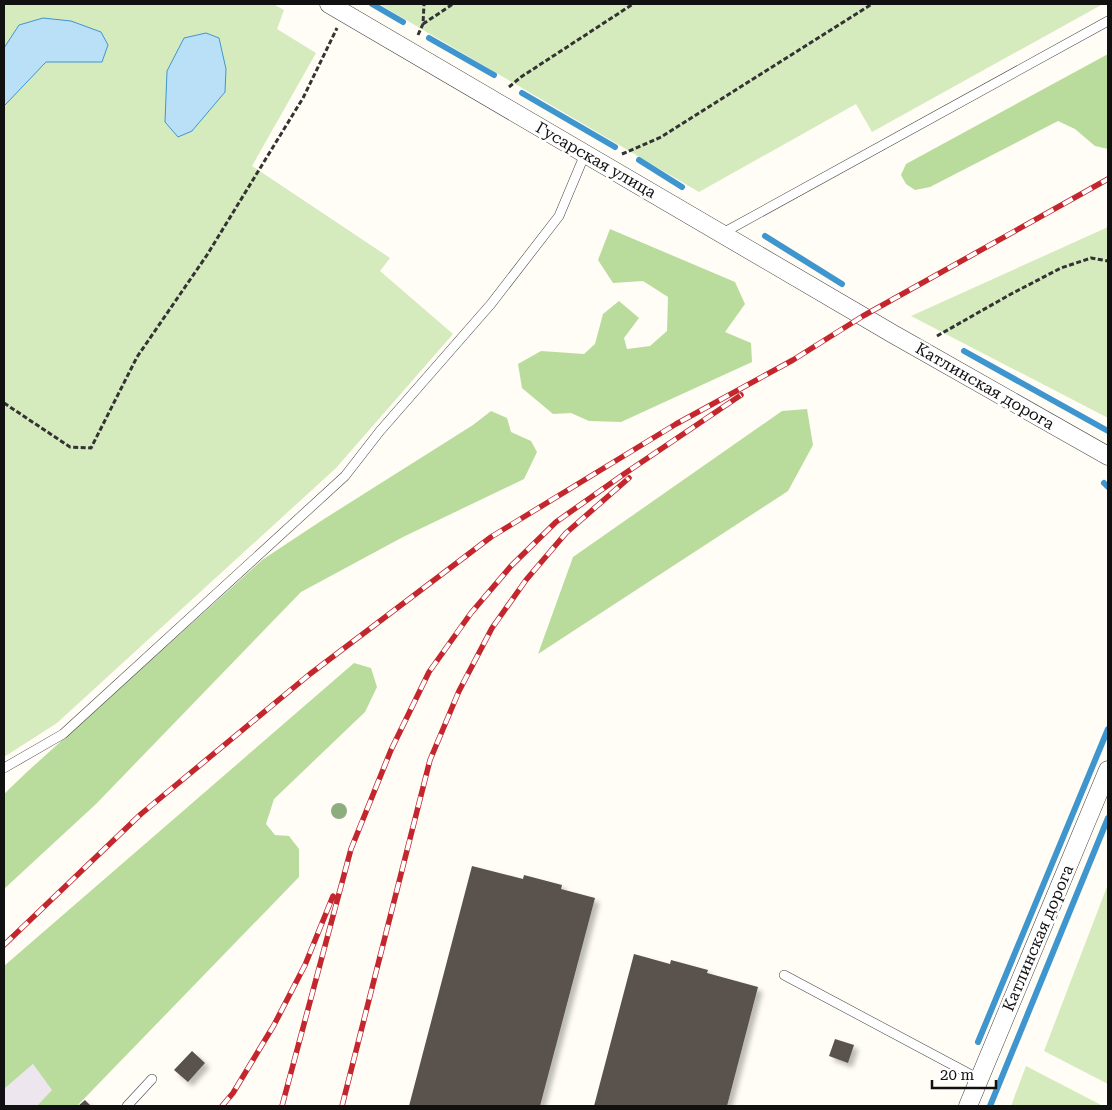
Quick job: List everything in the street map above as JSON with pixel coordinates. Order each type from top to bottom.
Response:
[{"type":"street","name":"Гусарская улица","points":[[337,8],[863,316]]},
{"type":"street","name":"Катлинская дорога","points":[[863,316],[1108,456]]},
{"type":"street","name":"Катлинская дорога","points":[[968,1106],[1108,770]]},
{"type":"lane","points":[[721,234],[1108,21]]},
{"type":"lane","points":[[4,768],[63,734],[345,476],[380,431],[491,304],[559,216],[585,154]]},
{"type":"lane","points":[[784,975],[979,1079]]},
{"type":"lane","points":[[127,1106],[152,1079]]},
{"type":"path","points":[[411,52],[423,24],[424,4]]},
{"type":"path","points":[[423,24],[452,4]]},
{"type":"path","points":[[494,100],[521,77],[633,4]]},
{"type":"path","points":[[602,164],[661,137],[872,4]]},
{"type":"path","points":[[4,403],[70,447],[91,448],[137,357],[207,256],[303,98],[337,8]]},
{"type":"path","points":[[916,347],[1061,268],[1091,258],[1108,261]]},
{"type":"shaded area","points":[[33,1064],[53,1090],[37,1106],[4,1106],[4,1089]]},
{"type":"green space","points":[[4,4],[273,4],[284,10],[277,29],[316,53],[252,166],[390,258],[380,271],[453,334],[336,468],[57,723],[4,757]]},
{"type":"green space","points":[[379,4],[1103,4],[872,132],[856,104],[699,192]]},
{"type":"green space","points":[[1108,54],[1108,149],[1095,146],[1075,129],[1058,121],[930,187],[915,190],[906,184],[901,175],[906,164]]},
{"type":"green space","points":[[1108,227],[1108,418],[911,316]]},
{"type":"green space","points":[[610,229],[735,282],[745,304],[725,332],[751,343],[752,362],[621,422],[589,421],[571,413],[553,414],[522,388],[518,364],[541,351],[584,354],[595,344],[603,314],[619,301],[639,318],[624,338],[627,349],[650,346],[667,331],[668,297],[643,281],[613,283],[598,260]]},
{"type":"green space","points":[[807,409],[813,445],[788,491],[538,654],[573,557],[782,411]]},
{"type":"green space","points":[[491,411],[507,418],[511,432],[531,441],[537,452],[524,479],[403,537],[301,592],[96,804],[4,889],[4,794],[262,560],[473,425]]},
{"type":"green space","points":[[354,663],[371,668],[377,687],[365,712],[274,799],[266,824],[275,835],[289,836],[299,849],[299,877],[77,1106],[37,1106],[52,1090],[33,1064],[4,1089],[4,966]]},
{"type":"green space","points":[[1108,884],[1108,1084],[1044,1051]]},
{"type":"green space","points":[[1026,1066],[1103,1106],[1011,1106]]},
{"type":"water","points":[[43,18],[71,21],[101,32],[108,45],[102,62],[46,62],[5,105],[4,48],[19,25]]},
{"type":"water","points":[[206,33],[219,38],[226,69],[225,92],[192,131],[178,137],[165,122],[167,71],[184,38]]},
{"type":"building","points":[[472,866],[523,879],[524,875],[562,885],[561,889],[595,898],[540,1106],[409,1106]]},
{"type":"building","points":[[634,954],[670,964],[671,960],[708,970],[707,973],[758,987],[727,1106],[594,1106]]},
{"type":"building","points":[[835,1039],[854,1045],[848,1063],[829,1056]]},
{"type":"building","points":[[192,1051],[205,1063],[188,1082],[174,1070]]},
{"type":"building","points":[[85,1100],[91,1106],[78,1106]]},
{"type":"waterway","points":[[372,4],[403,22]]},
{"type":"waterway","points":[[429,38],[494,75]]},
{"type":"waterway","points":[[522,93],[615,147]]},
{"type":"waterway","points":[[639,160],[682,187]]},
{"type":"waterway","points":[[765,236],[842,284]]},
{"type":"waterway","points":[[964,351],[1108,431]]},
{"type":"waterway","points":[[1104,483],[1108,487]]},
{"type":"waterway","points":[[978,1042],[1108,729]]},
{"type":"waterway","points":[[990,1106],[1108,818]]},
{"type":"railway","points":[[4,945],[141,814],[310,674],[491,537],[676,424],[793,360],[863,316],[1108,179]]},
{"type":"railway","points":[[282,1106],[351,849],[391,750],[429,672],[471,613],[511,566],[556,522],[741,395]]},
{"type":"railway","points":[[342,1106],[430,760],[459,691],[492,628],[526,580],[566,533],[629,478]]},
{"type":"railway","points":[[222,1106],[233,1093],[274,1025],[305,965],[333,896]]}]
